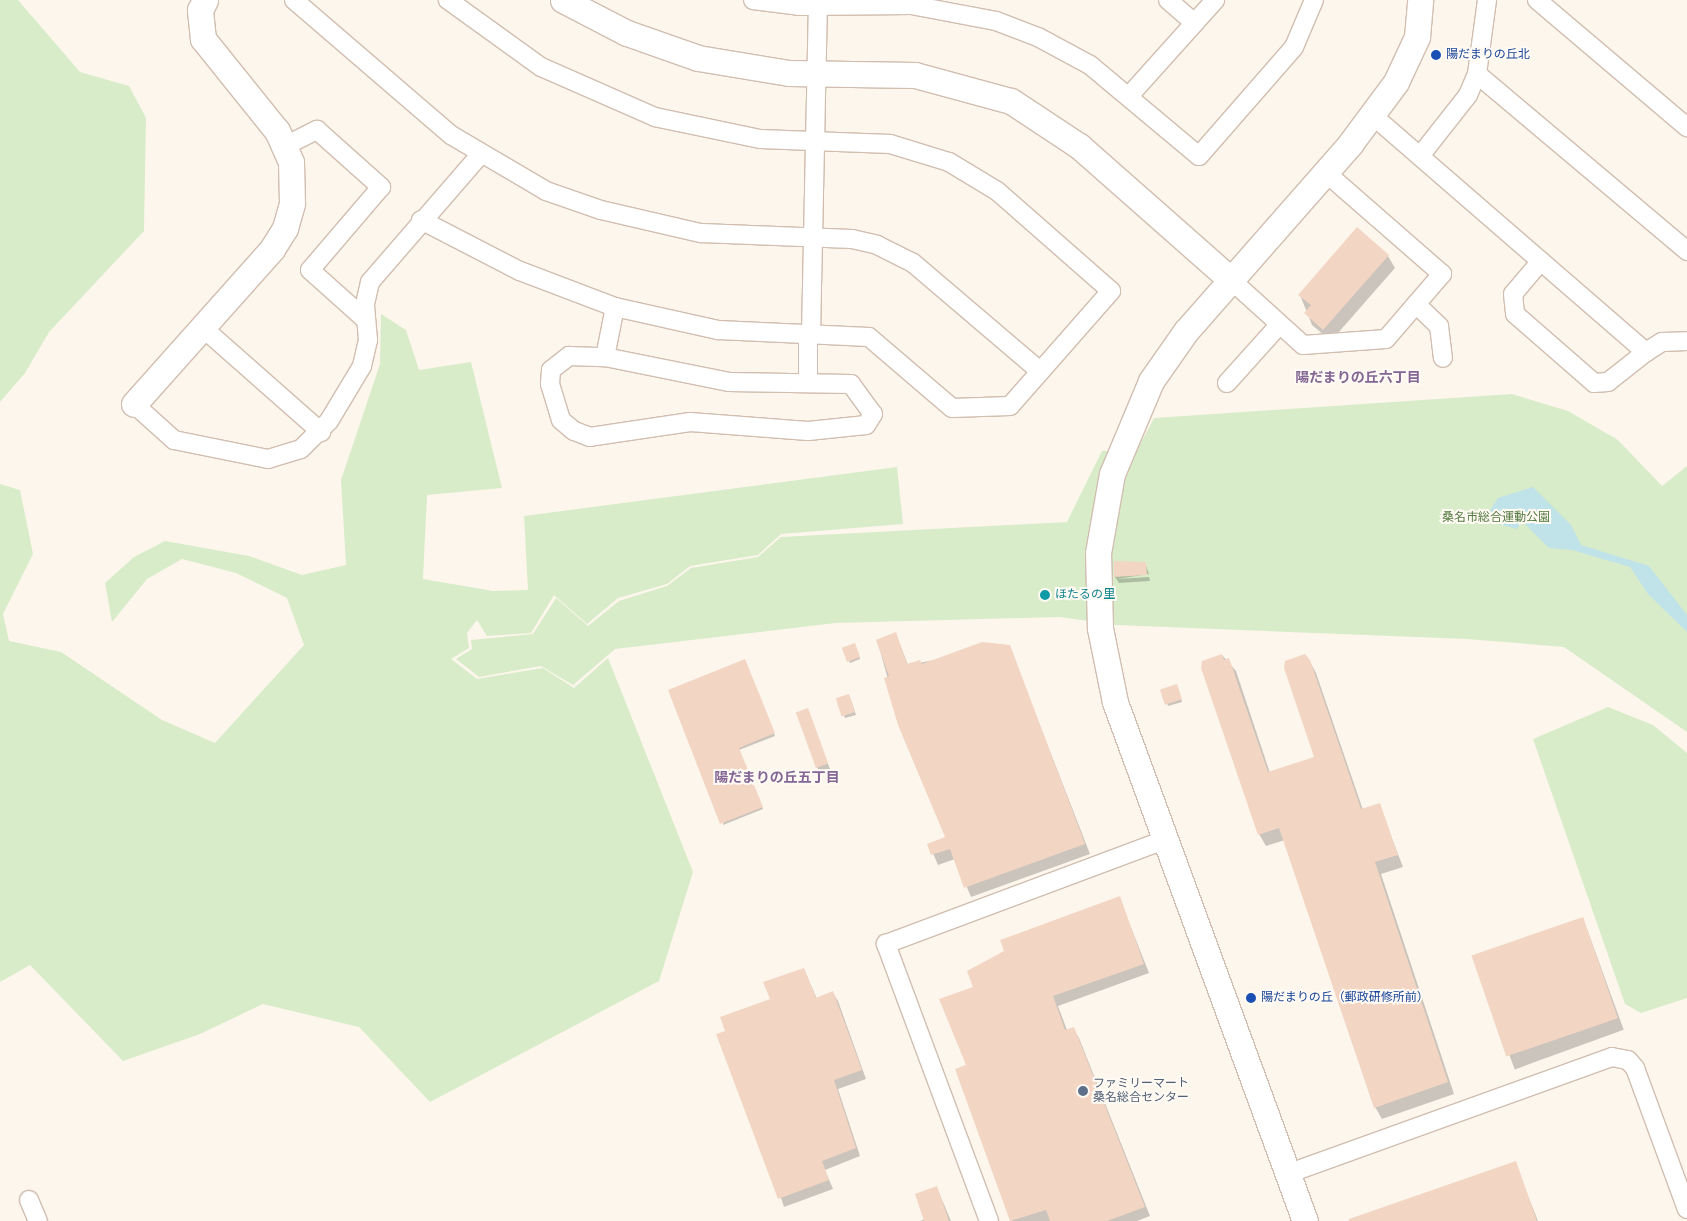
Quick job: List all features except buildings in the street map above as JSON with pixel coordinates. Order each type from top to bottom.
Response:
[{"type":"street","points":[[205,0],[200,10],[203,39],[268,119],[285,146],[293,174],[285,228],[134,404],[174,440],[255,457],[290,454],[321,432],[362,366],[368,340],[366,320],[370,282],[421,220],[480,155]]},
{"type":"street","points":[[294,0],[398,93],[480,155],[546,191],[600,210],[701,233],[864,242],[913,263],[1040,371]]},
{"type":"street","points":[[421,220],[520,271],[615,307],[718,330],[869,337],[952,408],[1010,406],[1111,291],[997,191],[966,170],[890,144],[813,142],[740,137],[631,108],[541,67],[448,0]]},
{"type":"street","points":[[563,0],[627,33],[698,58],[764,71],[816,74],[915,75],[1011,101],[1079,146],[1303,345],[1386,339],[1442,274],[1326,172]]},
{"type":"street","points":[[753,0],[818,3],[911,3],[975,15],[1038,37],[1090,66],[1130,96],[1199,156],[1294,47],[1314,0]]},
{"type":"street","points":[[1168,0],[1194,23]]},
{"type":"street","points":[[1130,96],[1215,0]]},
{"type":"street","points":[[1305,1221],[1164,840],[1106,668],[1097,586],[1101,524],[1115,466],[1151,381],[1230,279],[1326,172],[1371,114],[1412,54],[1420,0]]},
{"type":"street","points":[[1420,156],[1468,95],[1477,74],[1486,0]]},
{"type":"street","points":[[1537,0],[1687,127]]},
{"type":"street","points":[[808,382],[818,3]]},
{"type":"street","points":[[1477,74],[1687,251]]},
{"type":"street","points":[[1371,114],[1646,352]]},
{"type":"street","points":[[285,146],[317,130],[381,187],[310,270],[366,320]]},
{"type":"street","points":[[1541,261],[1513,294],[1515,314],[1594,383],[1608,382],[1662,342],[1687,341]]},
{"type":"street","points":[[1416,304],[1439,326],[1443,358]]},
{"type":"street","points":[[605,357],[615,307]]},
{"type":"street","points":[[1228,383],[1279,325]]},
{"type":"street","points":[[202,327],[321,432]]},
{"type":"street","points":[[569,356],[605,357],[700,379],[852,384],[871,406],[871,421],[856,427],[808,432],[690,422],[590,437],[574,431],[561,420],[549,378],[555,364],[569,356]]},
{"type":"street","points":[[989,1221],[886,944],[1164,840]]},
{"type":"street","points":[[1287,1174],[1612,1058],[1628,1060],[1635,1068],[1687,1209]]},
{"type":"street","points":[[29,1200],[38,1221]]},
{"type":"green space","points":[[0,0],[18,0],[80,72],[129,86],[146,118],[144,231],[49,332],[25,373],[0,402]]},
{"type":"green space","points":[[381,314],[406,330],[419,370],[471,362],[502,488],[427,495],[423,579],[493,591],[528,590],[524,516],[897,467],[903,524],[781,534],[758,555],[690,566],[667,584],[618,598],[587,624],[554,595],[531,633],[487,636],[477,620],[467,633],[469,648],[451,659],[477,679],[543,668],[574,688],[608,658],[693,872],[659,981],[430,1102],[359,1027],[263,1004],[200,1034],[123,1061],[30,965],[0,982],[0,484],[20,490],[33,554],[3,614],[9,641],[61,652],[162,720],[215,743],[304,645],[287,598],[236,573],[182,559],[147,579],[112,622],[105,583],[134,557],[165,541],[249,556],[302,575],[346,565],[341,480],[380,364]]},
{"type":"green space","name":"桑名市総合運動公園","points":[[1512,394],[1568,411],[1618,440],[1662,486],[1687,466],[1687,732],[1564,647],[1467,639],[1116,625],[1060,617],[835,623],[615,649],[573,685],[541,666],[479,677],[456,659],[472,649],[471,640],[533,634],[556,598],[588,626],[619,601],[667,586],[691,568],[758,557],[781,537],[1067,522],[1102,451],[1137,450],[1154,418]]},
{"type":"green space","points":[[1608,707],[1653,725],[1687,753],[1687,998],[1641,1013],[1625,1004],[1533,739]]},
{"type":"water","points":[[1533,487],[1571,525],[1581,545],[1649,566],[1687,615],[1687,632],[1648,594],[1630,567],[1572,550],[1549,548],[1522,521],[1517,529],[1498,524],[1490,510],[1498,498]]},
{"type":"place","name":"陽だまりの丘北","points":[[1436,55]]},
{"type":"place","name":"ほたるの里","points":[[1045,595]]},
{"type":"place","name":"陽だまりの丘（郵政研修所前）","points":[[1251,998]]},
{"type":"place","name":"ファミリーマート 桑名総合センター","points":[[1083,1091]]},
{"type":"district","name":"陽だまりの丘六丁目","points":[[1358,377]]},
{"type":"district","name":"陽だまりの丘五丁目","points":[[777,777]]}]
